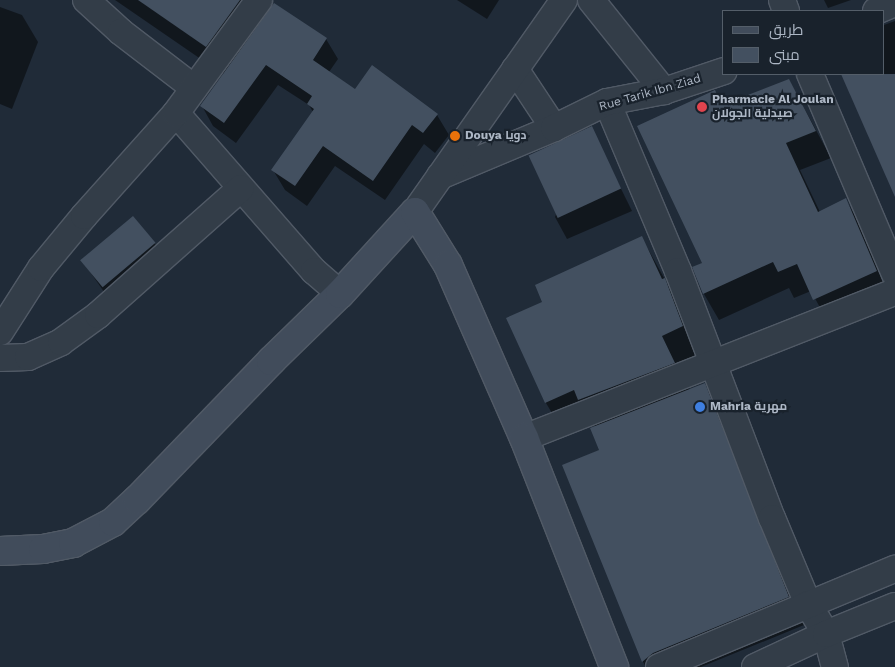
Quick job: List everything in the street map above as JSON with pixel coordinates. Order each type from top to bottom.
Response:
[{"type":"street","points":[[86,0],[121,32],[194,88]]},
{"type":"street","points":[[0,332],[47,261],[84,216],[176,113],[259,0]]},
{"type":"street","points":[[0,551],[43,549],[73,543],[113,522],[143,494],[270,361],[340,294],[415,212],[564,0]]},
{"type":"street","points":[[591,0],[664,90]]},
{"type":"street","points":[[878,10],[895,3]]},
{"type":"street","points":[[515,69],[554,128]]},
{"type":"street","name":"Rue Tarik Ibn Ziad","points":[[440,176],[554,128],[607,102],[664,90],[722,72]]},
{"type":"street","points":[[810,75],[895,274]]},
{"type":"street","points":[[607,102],[678,272],[772,518],[808,604],[826,634],[835,667]]},
{"type":"street","points":[[176,113],[314,271],[340,294]]},
{"type":"street","points":[[0,358],[28,357],[61,342],[98,315],[241,188]]},
{"type":"street","points":[[415,212],[448,265],[524,438],[614,667]]},
{"type":"street","points":[[524,438],[895,292]]},
{"type":"street","points":[[659,667],[895,569]]},
{"type":"street","points":[[755,667],[826,634],[895,606]]},
{"type":"building","points":[[138,0],[240,0],[206,47]]},
{"type":"building","points":[[274,3],[327,38],[313,60],[355,89],[372,65],[438,114],[423,133],[412,125],[373,181],[323,146],[295,186],[271,170],[314,109],[307,104],[312,96],[266,65],[224,123],[200,106]]},
{"type":"building","points":[[895,74],[895,197],[841,75]]},
{"type":"building","points":[[789,79],[816,131],[786,143],[818,212],[846,198],[877,271],[813,300],[797,264],[778,272],[773,262],[703,294],[692,267],[702,263],[637,126],[715,90],[722,105]]},
{"type":"building","points":[[592,126],[621,189],[558,218],[529,156]]},
{"type":"building","points":[[133,216],[155,243],[103,287],[80,260]]},
{"type":"building","points":[[642,236],[662,279],[665,278],[683,326],[662,336],[675,363],[578,400],[574,390],[545,403],[506,318],[542,302],[535,285]]},
{"type":"building","points":[[705,383],[789,597],[653,653],[642,662],[562,465],[599,450],[590,428]]},
{"type":"place","name":"Pharmacie Al Joulan صيدلية الجولان","points":[[702,107]]},
{"type":"place","name":"Douya دويا","points":[[455,136]]},
{"type":"place","name":"Mahria مهرية","points":[[700,407]]}]
